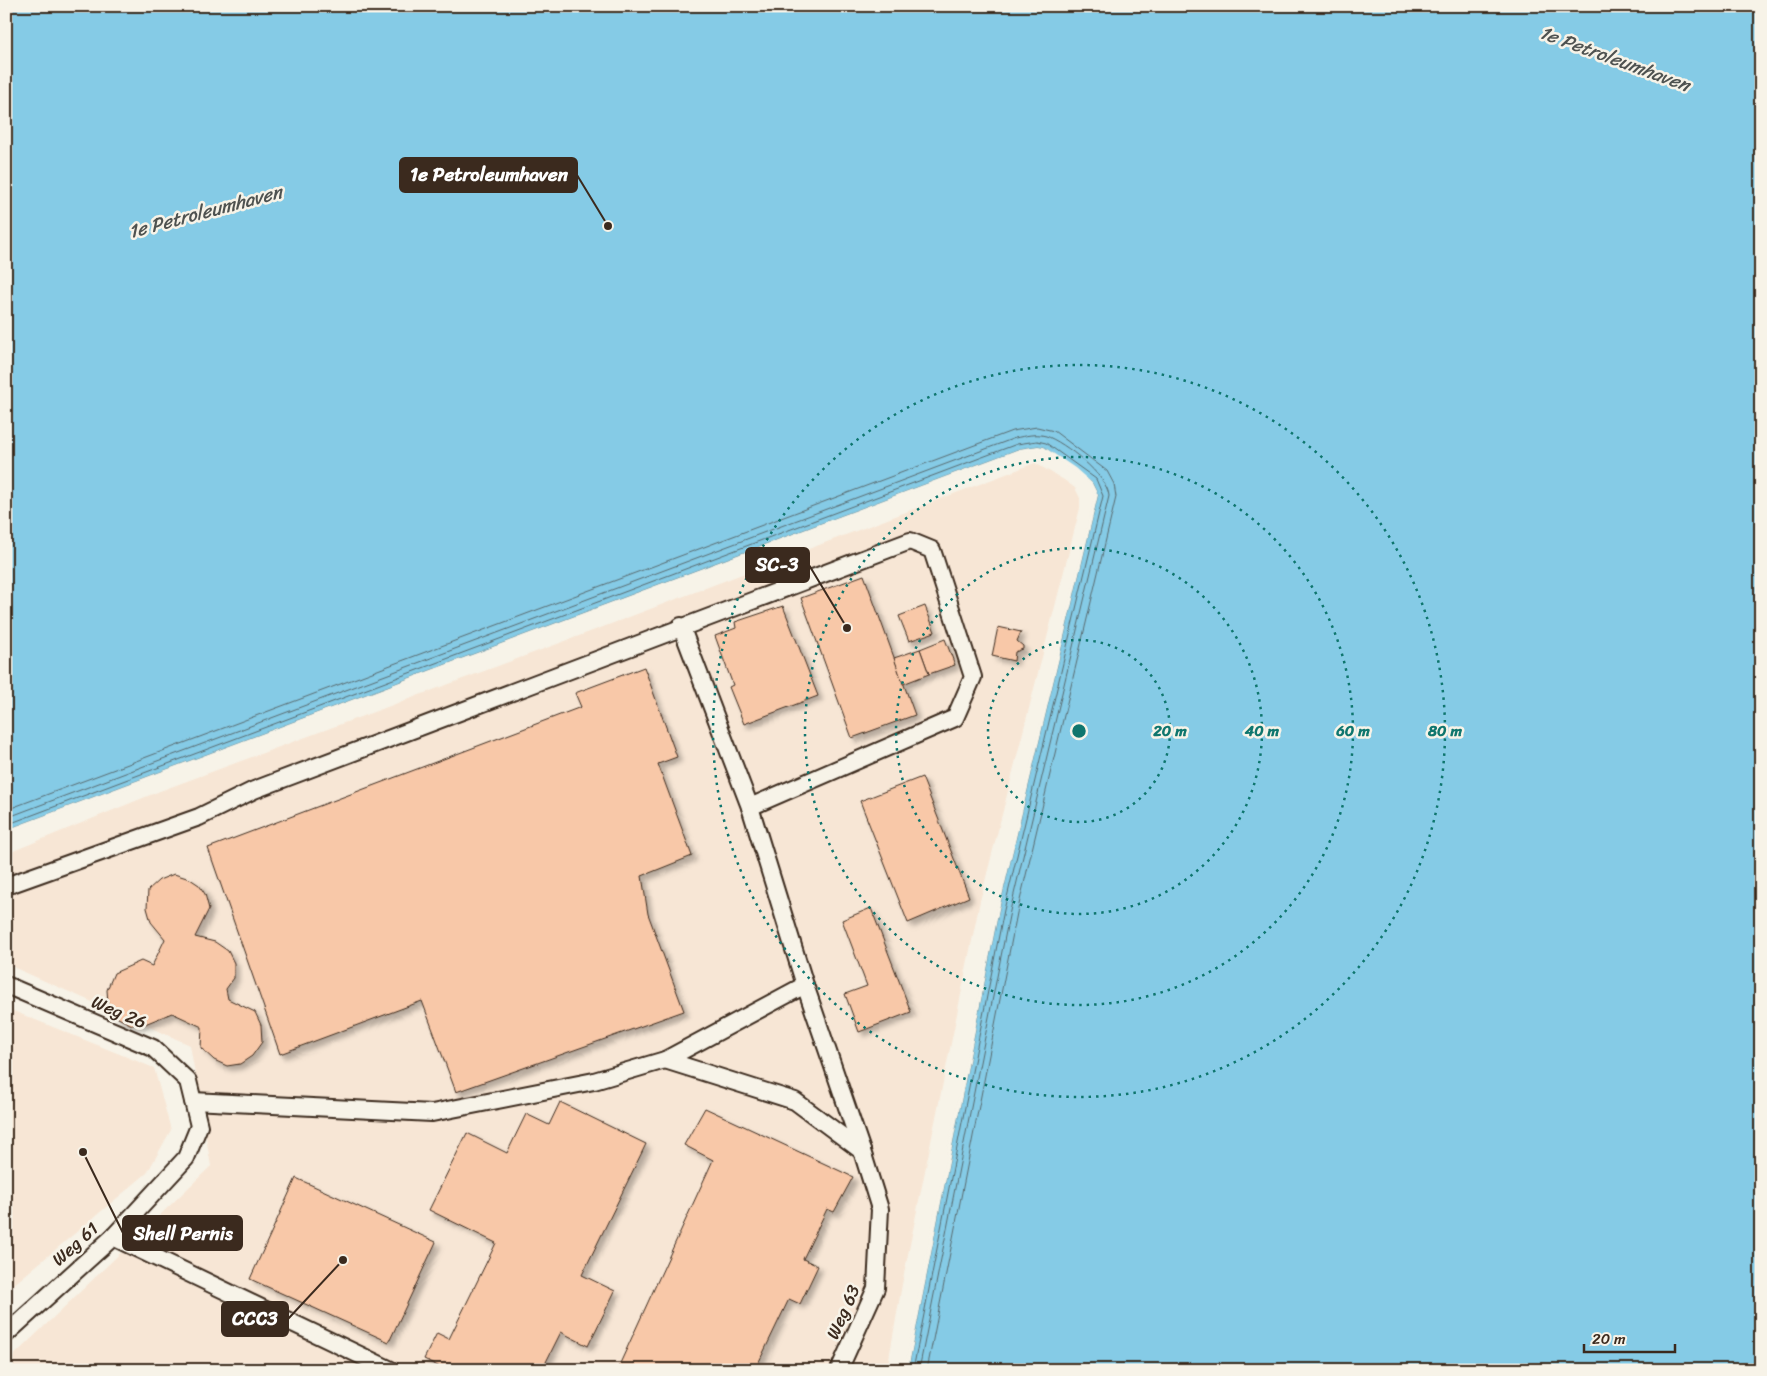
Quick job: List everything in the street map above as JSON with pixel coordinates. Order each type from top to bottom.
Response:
[{"type":"lane","points":[[6,886],[200,817],[254,790],[680,626],[910,541],[932,550],[973,677],[955,718],[750,807]]},
{"type":"lane","points":[[680,626],[750,807],[805,985],[862,1151]]},
{"type":"lane","name":"Weg 26","points":[[6,985],[153,1048],[188,1081],[193,1101]]},
{"type":"lane","points":[[193,1101],[432,1113],[594,1081],[665,1060],[805,985]]},
{"type":"lane","points":[[665,1060],[795,1101],[862,1151]]},
{"type":"lane","name":"Weg 61","points":[[6,1334],[113,1237],[186,1158],[199,1126],[193,1101]]},
{"type":"lane","name":"Weg 63","points":[[839,1370],[876,1288],[880,1209],[862,1151]]},
{"type":"lane","points":[[113,1237],[391,1370]]},
{"type":"shaded area","points":[[1035,463],[1075,488],[1080,498],[1080,508],[980,901],[903,1279],[887,1370],[6,1370],[6,1363],[211,1166],[190,1045],[6,964],[6,854],[160,791],[595,630]]},
{"type":"shaded area","points":[[6,1008],[154,1068],[171,1130],[147,1173],[6,1291]]},
{"type":"water","points":[[6,6],[1761,6],[1761,1370],[908,1370],[999,909],[1098,495],[1092,483],[1044,447],[1019,449],[6,830]]},
{"type":"pier","points":[[1044,447],[1075,468],[1092,483],[1098,495],[999,909],[908,1370],[905,1370],[921,1283],[997,908],[1095,495],[1091,484],[1043,449],[1020,451],[6,833],[6,830],[1019,449]]},
{"type":"building","points":[[864,575],[915,715],[852,738],[801,598]]},
{"type":"building","points":[[783,606],[818,696],[744,724],[729,687],[733,685],[715,636],[736,628],[735,622]]},
{"type":"building","points":[[925,606],[935,632],[909,641],[899,616]]},
{"type":"building","points":[[998,627],[1021,632],[1017,641],[1023,646],[1023,649],[1015,652],[1014,661],[992,656]]},
{"type":"building","points":[[945,639],[955,665],[929,674],[920,649]]},
{"type":"building","points":[[920,649],[929,674],[903,684],[894,658]]},
{"type":"building","points":[[644,667],[677,757],[658,764],[692,856],[642,876],[648,914],[684,1011],[456,1092],[422,1001],[280,1054],[208,848],[581,707],[575,693]]},
{"type":"building","points":[[922,777],[969,897],[908,923],[860,801]]},
{"type":"building","points":[[174,874],[190,879],[199,885],[205,894],[209,909],[195,937],[215,942],[228,951],[234,963],[234,978],[226,989],[228,999],[255,1012],[261,1025],[262,1042],[252,1056],[240,1064],[227,1066],[214,1060],[201,1048],[202,1027],[172,1013],[145,1024],[132,1025],[118,1018],[108,1003],[107,990],[114,973],[141,961],[152,966],[165,939],[151,922],[147,908],[148,890],[159,880]]},
{"type":"building","points":[[871,908],[911,1012],[859,1032],[845,994],[867,986],[842,920]]},
{"type":"building","points":[[560,1102],[646,1144],[582,1275],[615,1291],[588,1346],[561,1332],[542,1370],[446,1370],[424,1359],[437,1333],[449,1339],[496,1243],[429,1210],[467,1133],[507,1153],[526,1114],[549,1125]]},
{"type":"building","points":[[705,1108],[853,1177],[834,1212],[827,1209],[803,1259],[818,1266],[800,1304],[789,1299],[755,1370],[617,1370],[713,1160],[684,1145]]},
{"type":"building","points":[[296,1178],[436,1242],[389,1342],[250,1279]]},
{"type":"place","name":"1e Petroleumhaven","points":[[608,226]]},
{"type":"place","name":"SC-3","points":[[847,628]]},
{"type":"place","name":"Shell Pernis","points":[[83,1152]]},
{"type":"place","name":"CCC3","points":[[343,1260]]}]
